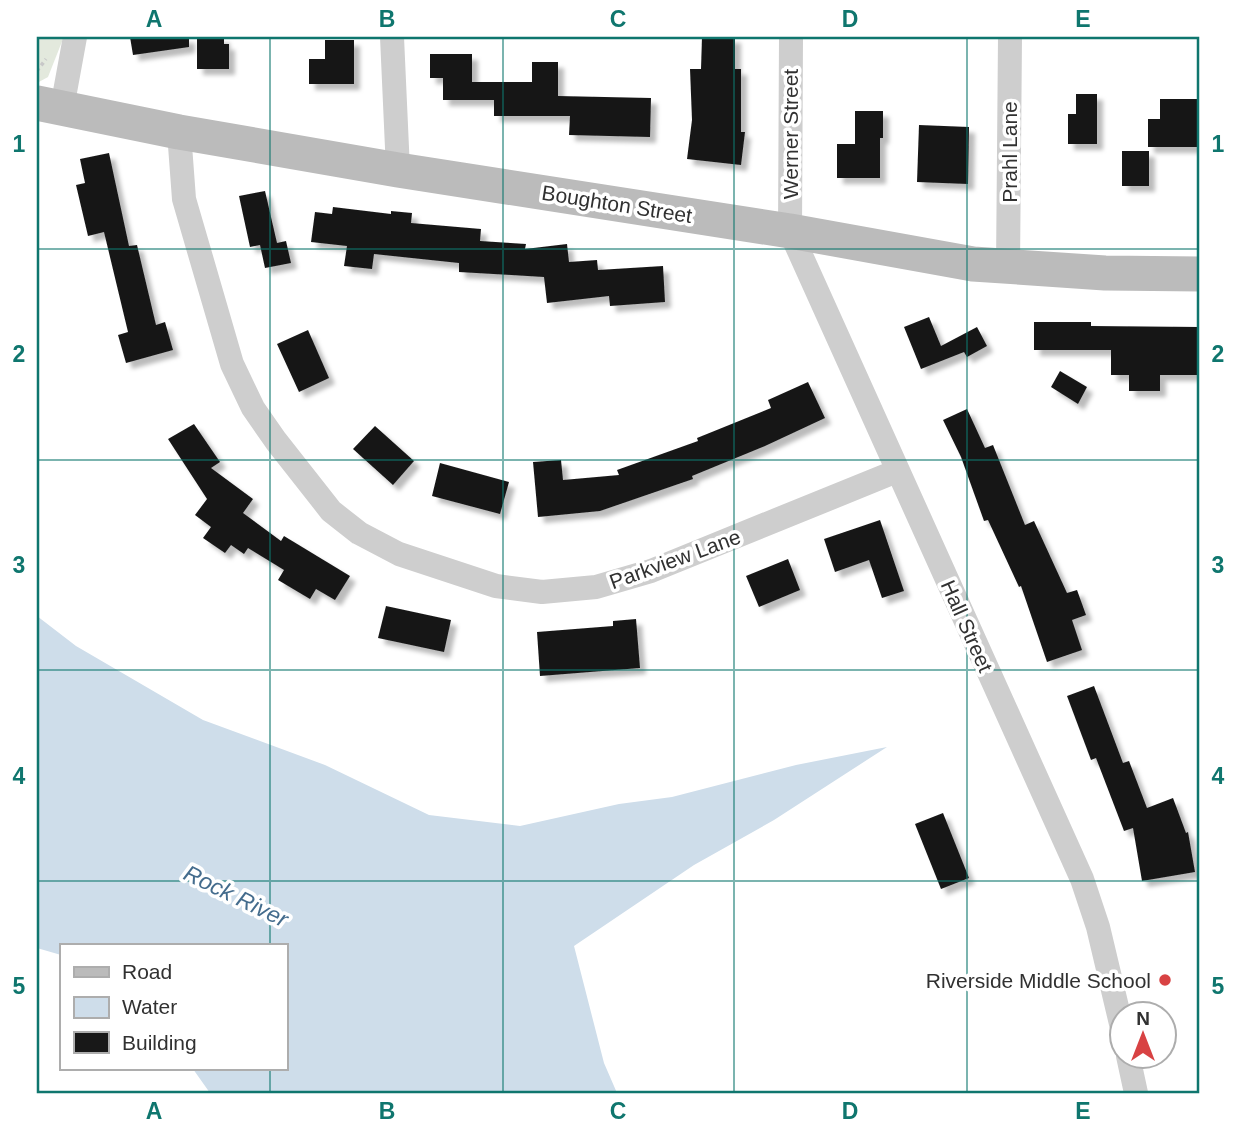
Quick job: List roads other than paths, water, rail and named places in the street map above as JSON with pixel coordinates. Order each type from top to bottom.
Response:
[{"type":"street","points":[[50,106],[75,37]]},
{"type":"street","points":[[392,37],[398,170]]},
{"type":"street","name":"Werner Street","points":[[790,231],[791,37]]},
{"type":"street","name":"Prahl Lane","points":[[1008,268],[1010,37]]},
{"type":"street","name":"Boughton Street","points":[[50,106],[179,132],[398,170],[790,231],[973,264],[1105,273],[1200,274]]},
{"type":"street","name":"Parkview Lane","points":[[179,132],[184,199],[232,364],[242,387],[276,442],[331,511],[359,533],[399,554],[496,586],[542,592],[596,587],[651,571],[897,471]]},
{"type":"street","name":"Hall Street","points":[[790,231],[1082,880],[1098,928],[1115,1000]]},
{"type":"street","points":[[1131,1070],[1136,1093]]},
{"type":"water","name":"Rock River","points":[[37,616],[76,646],[203,720],[325,765],[429,815],[520,826],[619,804],[672,797],[796,765],[887,747],[774,820],[694,865],[574,946],[604,1063],[617,1093],[210,1093],[194,1070],[287,1070],[287,944],[60,944],[60,955],[37,948]]},
{"type":"place","name":"Riverside Middle School","points":[[1165,980]]}]
